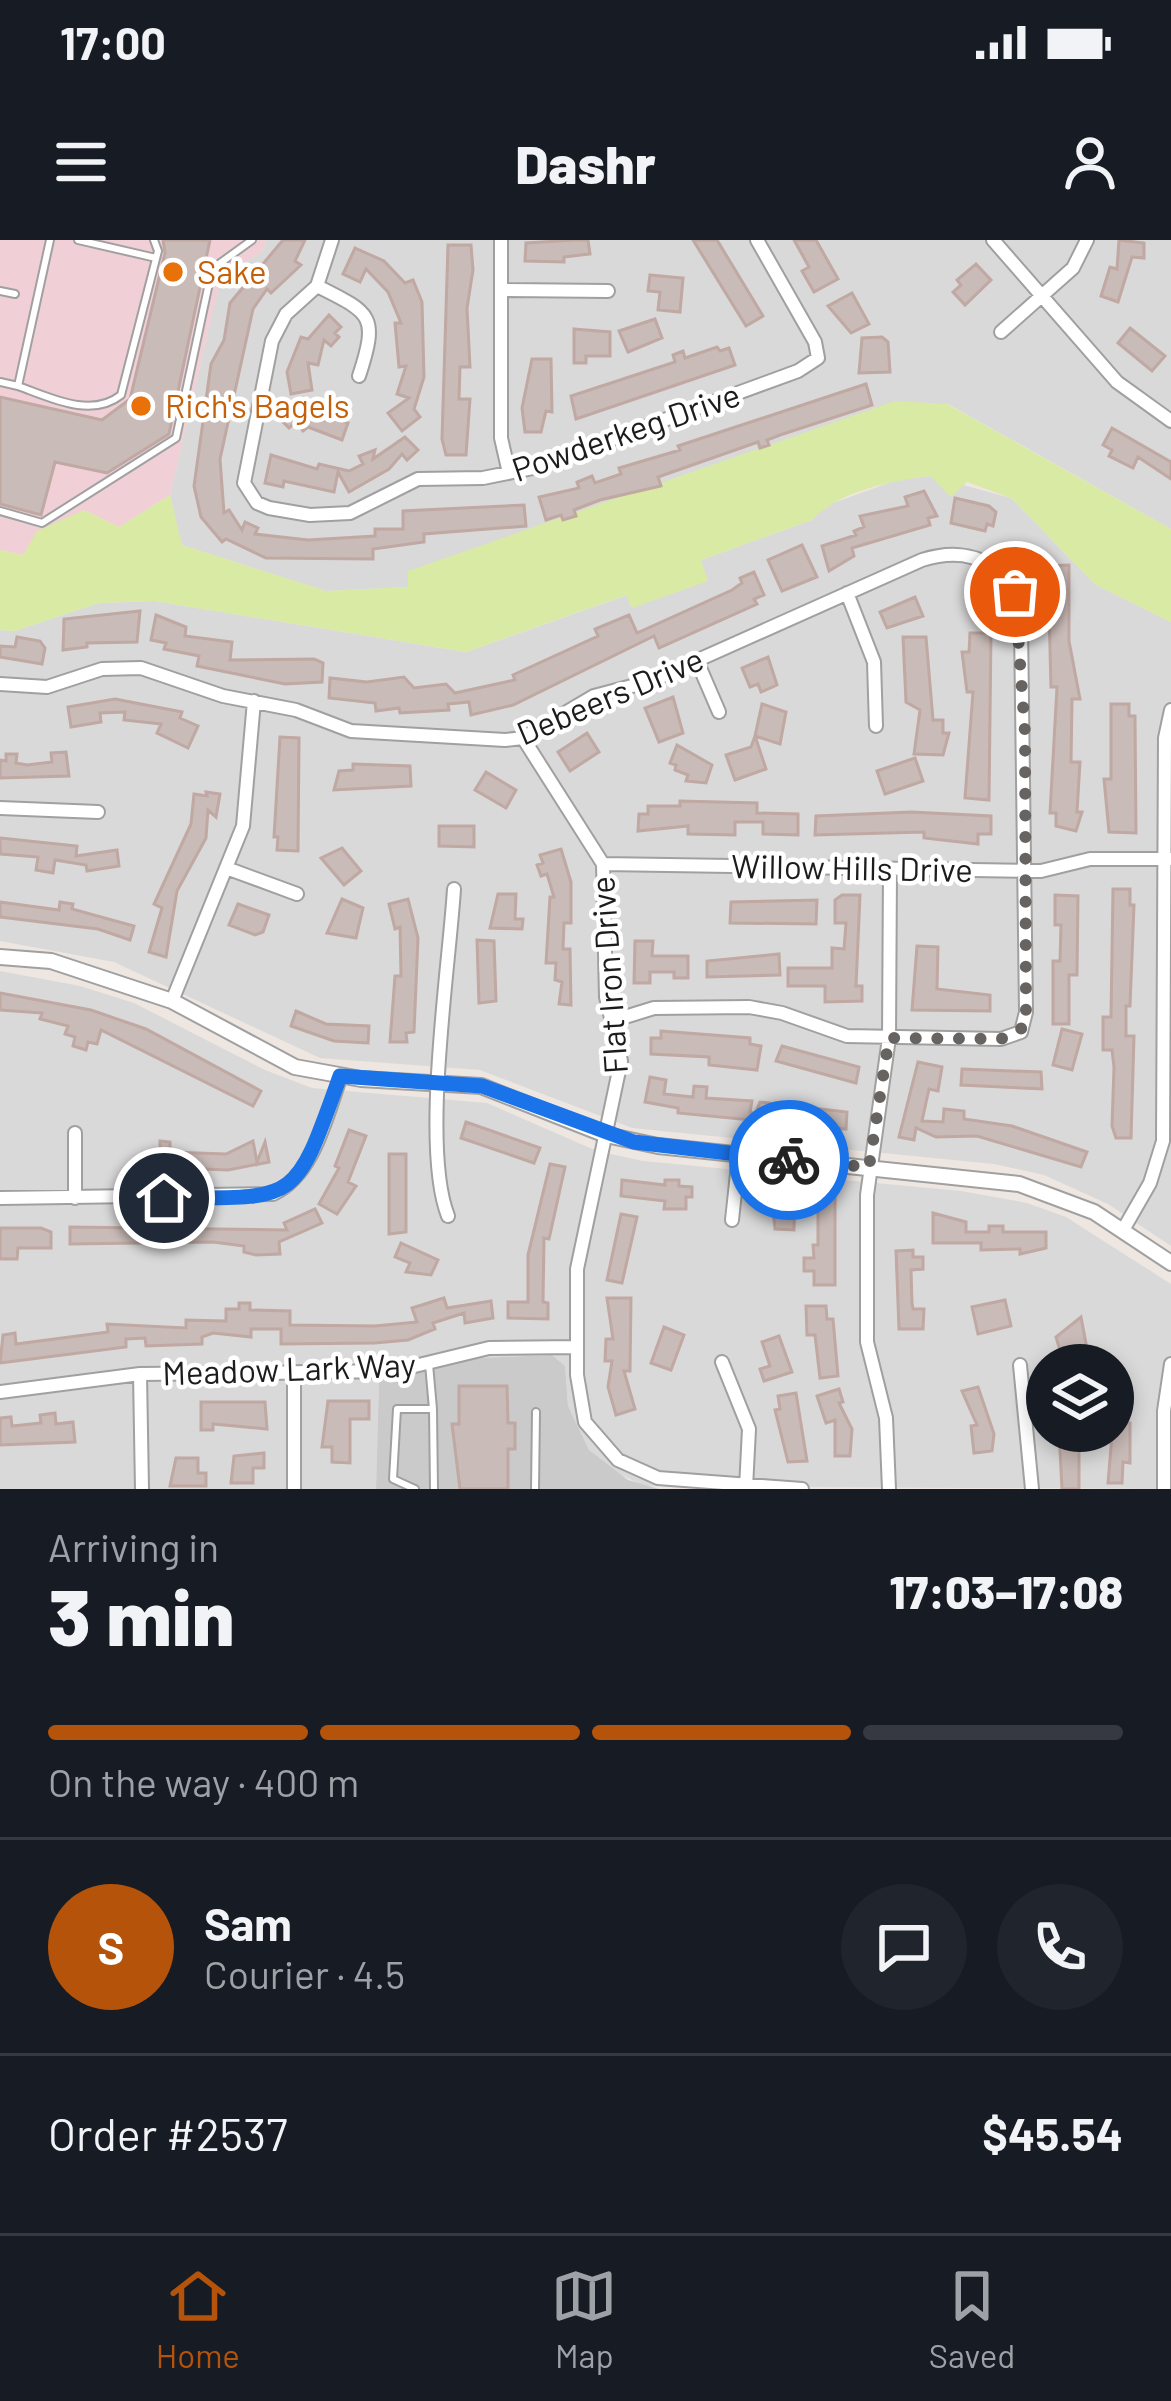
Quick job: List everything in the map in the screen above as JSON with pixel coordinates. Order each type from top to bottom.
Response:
[{"type":"street","points":[[332,240],[316,286],[353,303],[368,319],[370,341],[358,376]]},
{"type":"street","points":[[501,240],[502,438],[509,473]]},
{"type":"street","name":"Powderkeg Drive","points":[[316,286],[286,314],[272,340],[245,471],[248,494],[257,503],[329,515],[367,507],[418,479],[509,473],[798,371],[818,358],[809,329],[757,240]]},
{"type":"street","points":[[993,240],[1117,382],[1169,416]]},
{"type":"street","points":[[1000,332],[1073,268],[1087,240]]},
{"type":"street","points":[[501,290],[608,291]]},
{"type":"street","name":"Debeers Drive","points":[[0,684],[47,687],[102,669],[141,668],[351,731],[523,738],[594,696],[697,661],[940,554],[959,553],[995,565],[1020,608],[1023,871]]},
{"type":"street","points":[[847,593],[874,662],[876,726]]},
{"type":"street","points":[[697,661],[718,712]]},
{"type":"street","points":[[172,1001],[229,869],[248,802],[254,701]]},
{"type":"street","points":[[1123,1229],[1150,1183],[1163,1141],[1168,859],[1165,738],[1171,710]]},
{"type":"street","name":"Flat Iron Drive","points":[[523,738],[603,864],[606,997],[621,1061],[577,1269],[579,1399],[594,1437],[630,1468],[658,1484],[802,1489]]},
{"type":"street","points":[[0,808],[98,812]]},
{"type":"street","name":"Willow Hills Drive","points":[[603,864],[1023,871],[1090,859],[1168,859]]},
{"type":"street","points":[[229,869],[297,894]]},
{"type":"street","points":[[889,1489],[886,1418],[867,1342],[869,1167],[889,1038],[890,870]]},
{"type":"street","points":[[612,1021],[654,1007],[748,1007],[782,1013],[847,1036],[1001,1039],[1022,1032],[1026,1012],[1023,871]]},
{"type":"street","points":[[448,1216],[438,1178],[454,889]]},
{"type":"street","points":[[0,957],[51,961],[172,1001],[295,1067],[502,1092],[606,1135],[740,1155],[1019,1184],[1073,1202],[1171,1263]]},
{"type":"street","points":[[0,1198],[273,1195],[288,1187],[304,1168],[340,1076]]},
{"type":"street","points":[[75,1133],[75,1198]]},
{"type":"street","points":[[732,1220],[740,1155]]},
{"type":"street","name":"Meadow Lark Way","points":[[0,1392],[140,1374],[394,1371],[489,1348],[577,1347]]},
{"type":"street","points":[[722,1362],[749,1429],[746,1487]]},
{"type":"street","points":[[1163,1489],[1164,1411],[1171,1364]]},
{"type":"street","points":[[1020,1365],[1032,1489]]},
{"type":"street","points":[[294,1372],[294,1489]]},
{"type":"street","points":[[140,1374],[142,1489]]},
{"type":"lane","points":[[18,386],[50,240]]},
{"type":"lane","points":[[78,240],[156,258]]},
{"type":"lane","points":[[0,382],[81,405],[105,406],[121,395],[156,258],[154,240]]},
{"type":"lane","points":[[0,512],[42,523],[176,438],[212,269],[252,240]]},
{"type":"lane","points":[[0,291],[15,295]]},
{"type":"lane","points":[[429,1364],[434,1489]]},
{"type":"lane","points":[[415,1489],[393,1479],[397,1408],[434,1408]]},
{"type":"lane","points":[[535,1489],[536,1412]]},
{"type":"shaded area","points":[[0,240],[266,240],[263,251],[221,277],[170,495],[119,527],[84,510],[46,530],[23,555],[0,550]]},
{"type":"shaded area","points":[[266,240],[1171,240],[1171,529],[948,404],[408,577],[409,587],[326,591],[181,545],[170,495],[221,276],[263,251]]},
{"type":"shaded area","points":[[930,476],[1011,498],[1096,585],[1171,622],[1171,1246],[1108,1204],[1044,1175],[994,1164],[632,1128],[480,1070],[320,1058],[114,962],[0,941],[0,630],[15,631],[99,603],[154,601],[466,652],[627,595],[631,607],[707,581],[701,560],[812,520],[825,506],[894,481]]},
{"type":"shaded area","points":[[0,971],[80,986],[134,1003],[265,1070],[312,1088],[487,1103],[597,1151],[643,1161],[961,1191],[1027,1203],[1066,1217],[1171,1284],[1171,1489],[644,1486],[615,1472],[589,1450],[568,1406],[565,1366],[552,1355],[478,1358],[379,1382],[376,1489],[0,1489]]},
{"type":"shaded area","points":[[552,1355],[565,1366],[568,1406],[589,1450],[628,1480],[659,1489],[376,1489],[379,1381],[478,1358]]},
{"type":"green space","points":[[895,401],[947,404],[1171,529],[1171,622],[1096,585],[1011,498],[967,482],[951,497],[930,476],[851,495],[812,520],[701,560],[708,581],[632,608],[626,595],[466,652],[154,601],[99,603],[15,631],[0,630],[0,550],[23,555],[37,531],[84,510],[119,527],[170,495],[182,545],[326,591],[408,587],[408,571]]},
{"type":"building","points":[[163,240],[210,240],[169,434],[107,473],[55,462],[41,515],[0,504],[0,397],[102,420],[130,399],[165,253]]},
{"type":"building","points":[[283,240],[305,240],[295,261],[301,265],[271,293],[267,289],[253,309],[220,459],[224,513],[229,510],[242,530],[245,522],[258,528],[255,534],[308,540],[375,536],[375,529],[403,529],[403,511],[524,505],[526,526],[424,534],[424,542],[373,549],[373,559],[266,558],[226,539],[222,542],[201,517],[194,486],[211,364],[224,340],[230,303]]},
{"type":"building","points":[[588,240],[590,254],[564,257],[564,262],[525,261],[526,243]]},
{"type":"building","points":[[693,240],[717,240],[763,316],[746,326]]},
{"type":"building","points":[[794,240],[816,240],[838,279],[814,292],[802,271],[809,267]]},
{"type":"building","points":[[1119,240],[1144,243],[1144,258],[1132,257],[1118,302],[1101,296],[1110,267],[1117,269]]},
{"type":"building","points":[[448,245],[471,245],[470,367],[460,367],[459,399],[470,399],[466,455],[446,455],[442,439]]},
{"type":"building","points":[[355,248],[384,261],[405,283],[413,280],[422,302],[424,377],[414,409],[420,417],[402,431],[388,413],[409,398],[397,394],[406,366],[399,367],[395,323],[401,323],[388,292],[366,269],[360,282],[343,274]]},
{"type":"building","points":[[976,264],[991,280],[965,305],[953,292],[961,285],[957,280]]},
{"type":"building","points":[[650,275],[683,278],[680,312],[658,310],[660,292],[648,291]]},
{"type":"building","points":[[852,293],[869,324],[851,333],[828,306]]},
{"type":"building","points":[[329,315],[341,327],[335,333],[339,337],[331,346],[324,340],[318,365],[308,363],[312,390],[291,394],[287,372],[301,337],[308,339]]},
{"type":"building","points":[[655,319],[662,338],[628,352],[619,331]]},
{"type":"building","points":[[1130,328],[1165,356],[1152,371],[1118,343]]},
{"type":"building","points":[[574,329],[610,332],[610,356],[586,356],[586,363],[574,363]]},
{"type":"building","points":[[882,337],[888,342],[890,372],[859,373],[862,338]]},
{"type":"building","points":[[717,347],[720,351],[729,348],[735,365],[576,419],[571,396],[675,362],[673,355],[683,351],[685,358]]},
{"type":"building","points":[[532,359],[551,359],[552,412],[546,411],[541,432],[525,432],[522,408]]},
{"type":"building","points":[[866,384],[872,405],[767,440],[769,445],[760,448],[758,442],[658,477],[661,486],[600,500],[574,510],[576,516],[546,520],[539,497],[579,488],[577,482],[592,476],[595,483],[621,474],[619,468],[680,450],[678,446]]},
{"type":"building","points":[[304,398],[324,420],[326,415],[348,423],[342,440],[308,427],[303,431],[296,422],[289,428],[281,420]]},
{"type":"building","points":[[1112,428],[1171,462],[1171,479],[1138,457],[1133,468],[1109,456],[1112,450],[1103,445]]},
{"type":"building","points":[[405,437],[418,450],[407,460],[402,454],[389,469],[349,492],[338,472],[334,492],[284,481],[283,487],[265,483],[271,455],[317,469],[319,464],[349,471],[363,464],[359,456],[375,450],[373,459]]},
{"type":"building","points":[[924,491],[937,516],[928,518],[930,525],[852,548],[854,556],[829,571],[822,546],[856,535],[854,531],[864,527],[860,516],[908,506],[905,497]]},
{"type":"building","points":[[955,498],[989,506],[996,512],[993,526],[987,524],[985,531],[951,523]]},
{"type":"building","points":[[802,545],[817,577],[782,591],[768,560]]},
{"type":"building","points":[[1069,565],[1069,641],[1080,699],[1072,699],[1071,762],[1080,762],[1077,812],[1082,812],[1076,831],[1056,826],[1056,813],[1050,813],[1057,687],[1051,687],[1049,611],[1042,611],[1041,591],[1042,566]]},
{"type":"building","points":[[754,572],[764,595],[754,599],[757,604],[659,648],[654,636],[513,705],[471,715],[469,702],[448,704],[449,710],[400,713],[399,708],[376,711],[375,703],[329,698],[330,678],[367,682],[404,677],[414,688],[446,684],[455,693],[515,680],[513,675],[598,636],[595,629],[629,615],[637,633],[732,590],[742,583],[740,578]]},
{"type":"building","points":[[915,597],[923,616],[887,628],[880,612]]},
{"type":"building","points":[[140,611],[137,642],[87,643],[87,647],[63,650],[64,619]]},
{"type":"building","points":[[156,615],[186,627],[185,636],[232,642],[230,660],[314,659],[323,663],[322,682],[285,684],[197,666],[199,656],[164,649],[166,643],[151,640]]},
{"type":"building","points":[[970,633],[991,633],[989,800],[965,798],[973,692],[967,692],[962,652],[969,652]]},
{"type":"building","points":[[17,637],[40,641],[45,648],[42,664],[0,657],[0,646],[15,647]]},
{"type":"building","points":[[903,637],[926,637],[933,720],[943,720],[943,733],[949,733],[943,755],[914,754],[920,710],[906,702]]},
{"type":"building","points":[[768,657],[777,685],[761,692],[758,684],[750,687],[742,668]]},
{"type":"building","points":[[673,697],[683,733],[659,742],[645,708]]},
{"type":"building","points":[[115,699],[182,712],[180,718],[198,726],[188,748],[157,733],[161,724],[124,720],[125,712],[100,713],[101,722],[71,727],[68,707]]},
{"type":"building","points":[[762,704],[786,712],[780,744],[755,736]]},
{"type":"building","points":[[1111,704],[1129,704],[1129,716],[1135,716],[1136,833],[1109,832],[1104,779],[1111,779]]},
{"type":"building","points":[[587,733],[599,752],[570,771],[558,752]]},
{"type":"building","points":[[755,736],[766,769],[735,780],[726,755],[751,747]]},
{"type":"building","points":[[280,737],[299,738],[298,851],[277,850],[278,837],[274,837]]},
{"type":"building","points":[[677,745],[712,765],[706,783],[686,781],[688,775],[675,770],[676,765],[670,763]]},
{"type":"building","points":[[66,752],[69,776],[0,778],[0,760],[6,761],[6,754],[17,754],[16,763],[27,765],[52,762],[51,753]]},
{"type":"building","points":[[915,758],[923,781],[885,794],[877,771]]},
{"type":"building","points":[[353,764],[410,766],[411,786],[334,790],[339,771],[353,770]]},
{"type":"building","points":[[486,772],[516,790],[506,808],[475,790]]},
{"type":"building","points":[[206,792],[220,794],[216,817],[208,810],[206,838],[177,891],[166,957],[149,952],[162,908],[154,904],[191,824],[194,794],[207,796]]},
{"type":"building","points":[[680,801],[757,803],[757,813],[798,814],[798,835],[763,834],[763,822],[735,822],[735,835],[688,834],[688,826],[638,831],[639,814],[648,814],[648,806],[680,806]]},
{"type":"building","points":[[911,812],[991,816],[991,834],[978,834],[978,844],[924,838],[924,832],[815,835],[816,816]]},
{"type":"building","points":[[439,826],[474,826],[474,847],[439,846]]},
{"type":"building","points":[[0,838],[77,846],[76,856],[117,850],[119,866],[87,871],[86,865],[55,860],[53,873],[36,870],[38,857],[0,854]]},
{"type":"building","points":[[342,848],[361,871],[344,885],[321,858]]},
{"type":"building","points":[[561,849],[571,882],[571,923],[564,923],[563,949],[570,949],[571,1005],[559,1004],[562,982],[555,980],[556,963],[546,963],[550,897],[554,897],[547,874],[541,876],[537,865],[543,863],[540,855]]},
{"type":"building","points":[[1113,889],[1130,889],[1130,905],[1134,905],[1130,1006],[1126,1006],[1126,1036],[1134,1036],[1131,1138],[1116,1138],[1112,1126],[1112,1050],[1103,1050],[1103,1017],[1111,1017]]},
{"type":"building","points":[[498,894],[516,894],[515,919],[523,919],[522,929],[490,928]]},
{"type":"building","points":[[860,895],[856,986],[862,986],[862,1001],[825,1002],[825,986],[788,986],[788,968],[832,968],[832,948],[844,949],[846,923],[835,923],[835,900]]},
{"type":"building","points":[[1055,895],[1078,896],[1077,975],[1069,975],[1069,1024],[1053,1024],[1053,961],[1060,961],[1061,925],[1055,925]]},
{"type":"building","points":[[342,899],[363,908],[356,938],[327,933]]},
{"type":"building","points":[[408,899],[418,938],[414,1032],[406,1033],[407,1042],[390,1042],[395,976],[401,976],[400,927],[395,929],[389,904]]},
{"type":"building","points":[[817,900],[816,924],[730,923],[731,902]]},
{"type":"building","points":[[0,902],[59,910],[60,902],[73,904],[72,909],[134,926],[130,940],[98,929],[0,917]]},
{"type":"building","points":[[238,904],[269,915],[263,932],[255,935],[229,925]]},
{"type":"building","points":[[477,940],[494,941],[496,1001],[479,1003]]},
{"type":"building","points":[[635,941],[653,941],[652,956],[688,956],[688,978],[674,978],[674,972],[650,972],[650,983],[634,983]]},
{"type":"building","points":[[917,946],[938,947],[937,989],[990,995],[990,1011],[912,1010]]},
{"type":"building","points":[[779,954],[780,975],[707,977],[707,961]]},
{"type":"building","points":[[0,993],[91,1010],[146,1029],[261,1091],[253,1106],[101,1030],[97,1044],[88,1042],[86,1050],[73,1046],[75,1037],[65,1034],[68,1026],[40,1019],[42,1013],[0,1010]]},
{"type":"building","points":[[296,1011],[326,1024],[369,1026],[368,1043],[334,1041],[291,1026]]},
{"type":"building","points":[[1062,1029],[1082,1034],[1072,1070],[1053,1065]]},
{"type":"building","points":[[661,1031],[750,1038],[750,1044],[761,1046],[757,1070],[709,1065],[709,1057],[651,1054],[651,1038],[661,1038]]},
{"type":"building","points":[[782,1046],[859,1067],[856,1083],[776,1061]]},
{"type":"building","points":[[918,1062],[942,1067],[938,1091],[929,1089],[922,1121],[943,1122],[944,1109],[964,1111],[964,1119],[1012,1126],[1087,1152],[1081,1167],[977,1136],[936,1137],[916,1128],[914,1140],[899,1137]]},
{"type":"building","points":[[962,1069],[1041,1072],[1042,1089],[961,1085]]},
{"type":"building","points":[[650,1077],[666,1080],[664,1094],[693,1097],[694,1086],[707,1087],[706,1098],[752,1101],[750,1112],[755,1114],[760,1102],[847,1112],[846,1129],[678,1113],[678,1108],[645,1102]]},
{"type":"building","points":[[466,1122],[540,1148],[534,1163],[461,1138]]},
{"type":"building","points":[[349,1130],[366,1136],[348,1182],[356,1186],[337,1214],[319,1204],[339,1168],[335,1166]]},
{"type":"building","points":[[160,1141],[170,1142],[170,1152],[226,1154],[253,1141],[257,1162],[265,1142],[269,1162],[228,1170],[149,1167],[149,1151],[160,1151]]},
{"type":"building","points":[[389,1154],[406,1154],[406,1232],[389,1234]]},
{"type":"building","points":[[550,1164],[565,1167],[549,1239],[544,1238],[543,1302],[548,1303],[548,1319],[508,1318],[508,1302],[528,1302],[528,1255]]},
{"type":"building","points":[[622,1180],[665,1185],[665,1180],[679,1180],[679,1186],[692,1187],[692,1197],[686,1197],[686,1209],[664,1209],[665,1201],[621,1196]]},
{"type":"building","points":[[783,1183],[795,1183],[794,1230],[775,1229],[771,1190],[783,1190]]},
{"type":"building","points":[[818,1198],[835,1198],[835,1285],[814,1285],[814,1271],[804,1271],[804,1258],[814,1258],[813,1245],[818,1245]]},
{"type":"building","points":[[315,1209],[322,1223],[279,1242],[280,1254],[256,1255],[244,1252],[244,1246],[213,1242],[70,1244],[70,1227],[287,1230],[284,1223]]},
{"type":"building","points":[[933,1213],[966,1222],[966,1232],[989,1232],[989,1226],[1003,1226],[1003,1232],[1046,1232],[1046,1248],[1020,1254],[1020,1249],[981,1250],[981,1243],[933,1243]]},
{"type":"building","points":[[621,1214],[637,1217],[622,1283],[607,1280]]},
{"type":"building","points":[[0,1228],[41,1228],[51,1232],[51,1248],[18,1248],[17,1259],[0,1259]]},
{"type":"building","points":[[401,1243],[438,1260],[431,1275],[406,1272],[410,1263],[395,1257]]},
{"type":"building","points":[[913,1250],[913,1257],[923,1257],[923,1269],[911,1270],[913,1309],[924,1309],[923,1329],[899,1329],[896,1251]]},
{"type":"building","points":[[444,1298],[447,1308],[491,1301],[493,1318],[465,1323],[464,1313],[433,1323],[435,1329],[408,1340],[281,1344],[281,1329],[251,1329],[251,1337],[213,1333],[202,1337],[202,1344],[146,1346],[145,1338],[126,1339],[126,1347],[0,1363],[3,1335],[15,1333],[16,1344],[108,1332],[107,1324],[186,1328],[186,1320],[226,1321],[226,1309],[239,1309],[239,1303],[250,1303],[250,1310],[290,1311],[290,1325],[375,1326],[417,1322],[412,1308]]},
{"type":"building","points":[[607,1298],[631,1298],[630,1371],[624,1371],[635,1409],[616,1415],[608,1387],[612,1361],[605,1361],[606,1339],[613,1339]]},
{"type":"building","points":[[1005,1300],[1011,1326],[978,1334],[972,1307]]},
{"type":"building","points":[[806,1306],[826,1306],[827,1319],[833,1319],[838,1376],[820,1378],[815,1335],[807,1335]]},
{"type":"building","points":[[1081,1317],[1086,1344],[1058,1344],[1056,1337]]},
{"type":"building","points":[[664,1327],[684,1335],[671,1370],[651,1363]]},
{"type":"building","points":[[779,1336],[792,1372],[764,1381],[760,1369],[770,1366],[762,1342]]},
{"type":"building","points":[[459,1386],[507,1386],[508,1423],[515,1423],[515,1449],[508,1449],[508,1489],[460,1489],[452,1424],[459,1424]]},
{"type":"building","points":[[978,1387],[994,1434],[992,1451],[974,1453],[971,1426],[977,1425],[962,1391]]},
{"type":"building","points":[[839,1389],[843,1402],[839,1403],[852,1429],[850,1456],[835,1456],[835,1420],[826,1423],[817,1396]]},
{"type":"building","points":[[796,1393],[807,1461],[788,1462],[775,1410],[780,1409],[778,1396]]},
{"type":"building","points":[[328,1401],[369,1401],[369,1419],[350,1419],[350,1463],[332,1462],[332,1447],[322,1447]]},
{"type":"building","points":[[201,1402],[265,1402],[267,1429],[213,1424],[213,1430],[201,1430]]},
{"type":"building","points":[[55,1413],[56,1424],[73,1422],[75,1442],[0,1445],[0,1418],[11,1417],[12,1426],[41,1423],[40,1415]]},
{"type":"building","points":[[1060,1452],[1079,1452],[1079,1489],[1062,1489]]},
{"type":"building","points":[[1111,1452],[1130,1452],[1130,1463],[1123,1462],[1122,1483],[1108,1483]]},
{"type":"building","points":[[264,1453],[264,1468],[253,1468],[253,1483],[231,1483],[234,1456]]},
{"type":"building","points":[[176,1458],[198,1458],[198,1473],[206,1473],[206,1486],[170,1486]]},
{"type":"way so far","points":[[789,1160],[869,1167],[889,1038],[1001,1039],[1026,1026],[1025,733],[1020,608],[1015,592]]},
{"type":"place","name":"Sake","points":[[173,272]]},
{"type":"place","name":"Rich's Bagels","points":[[141,406]]},
{"type":"route","points":[[164,1198],[254,1198],[288,1187],[309,1157],[340,1076],[482,1086],[634,1142],[789,1160]]}]
